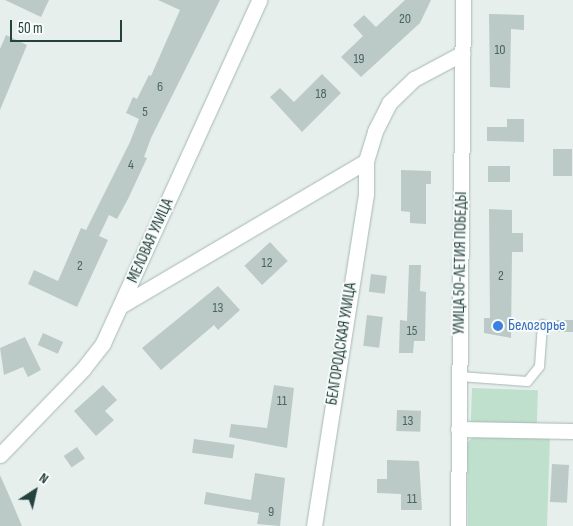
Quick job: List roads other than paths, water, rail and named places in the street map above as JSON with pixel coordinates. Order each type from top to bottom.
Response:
[{"type":"street","name":"МЕЛОВАЯ УЛИЦА","points":[[0,455],[83,369],[102,342],[122,305],[259,0]]},
{"type":"street","name":"УЛИЦА 50-ЛЕТИЯ ПОБЕДЫ","points":[[458,526],[463,0]]},
{"type":"street","name":"БЕЛГОРОДСКАЯ УЛИЦА","points":[[314,526],[366,194],[366,161],[375,131],[389,103],[414,79],[463,52]]},
{"type":"street","points":[[122,305],[366,161]]},
{"type":"street","points":[[458,429],[573,431]]},
{"type":"lane","points":[[459,376],[527,380],[539,366],[542,324]]},
{"type":"place","name":"Белогорье","points":[[498,326]]}]
